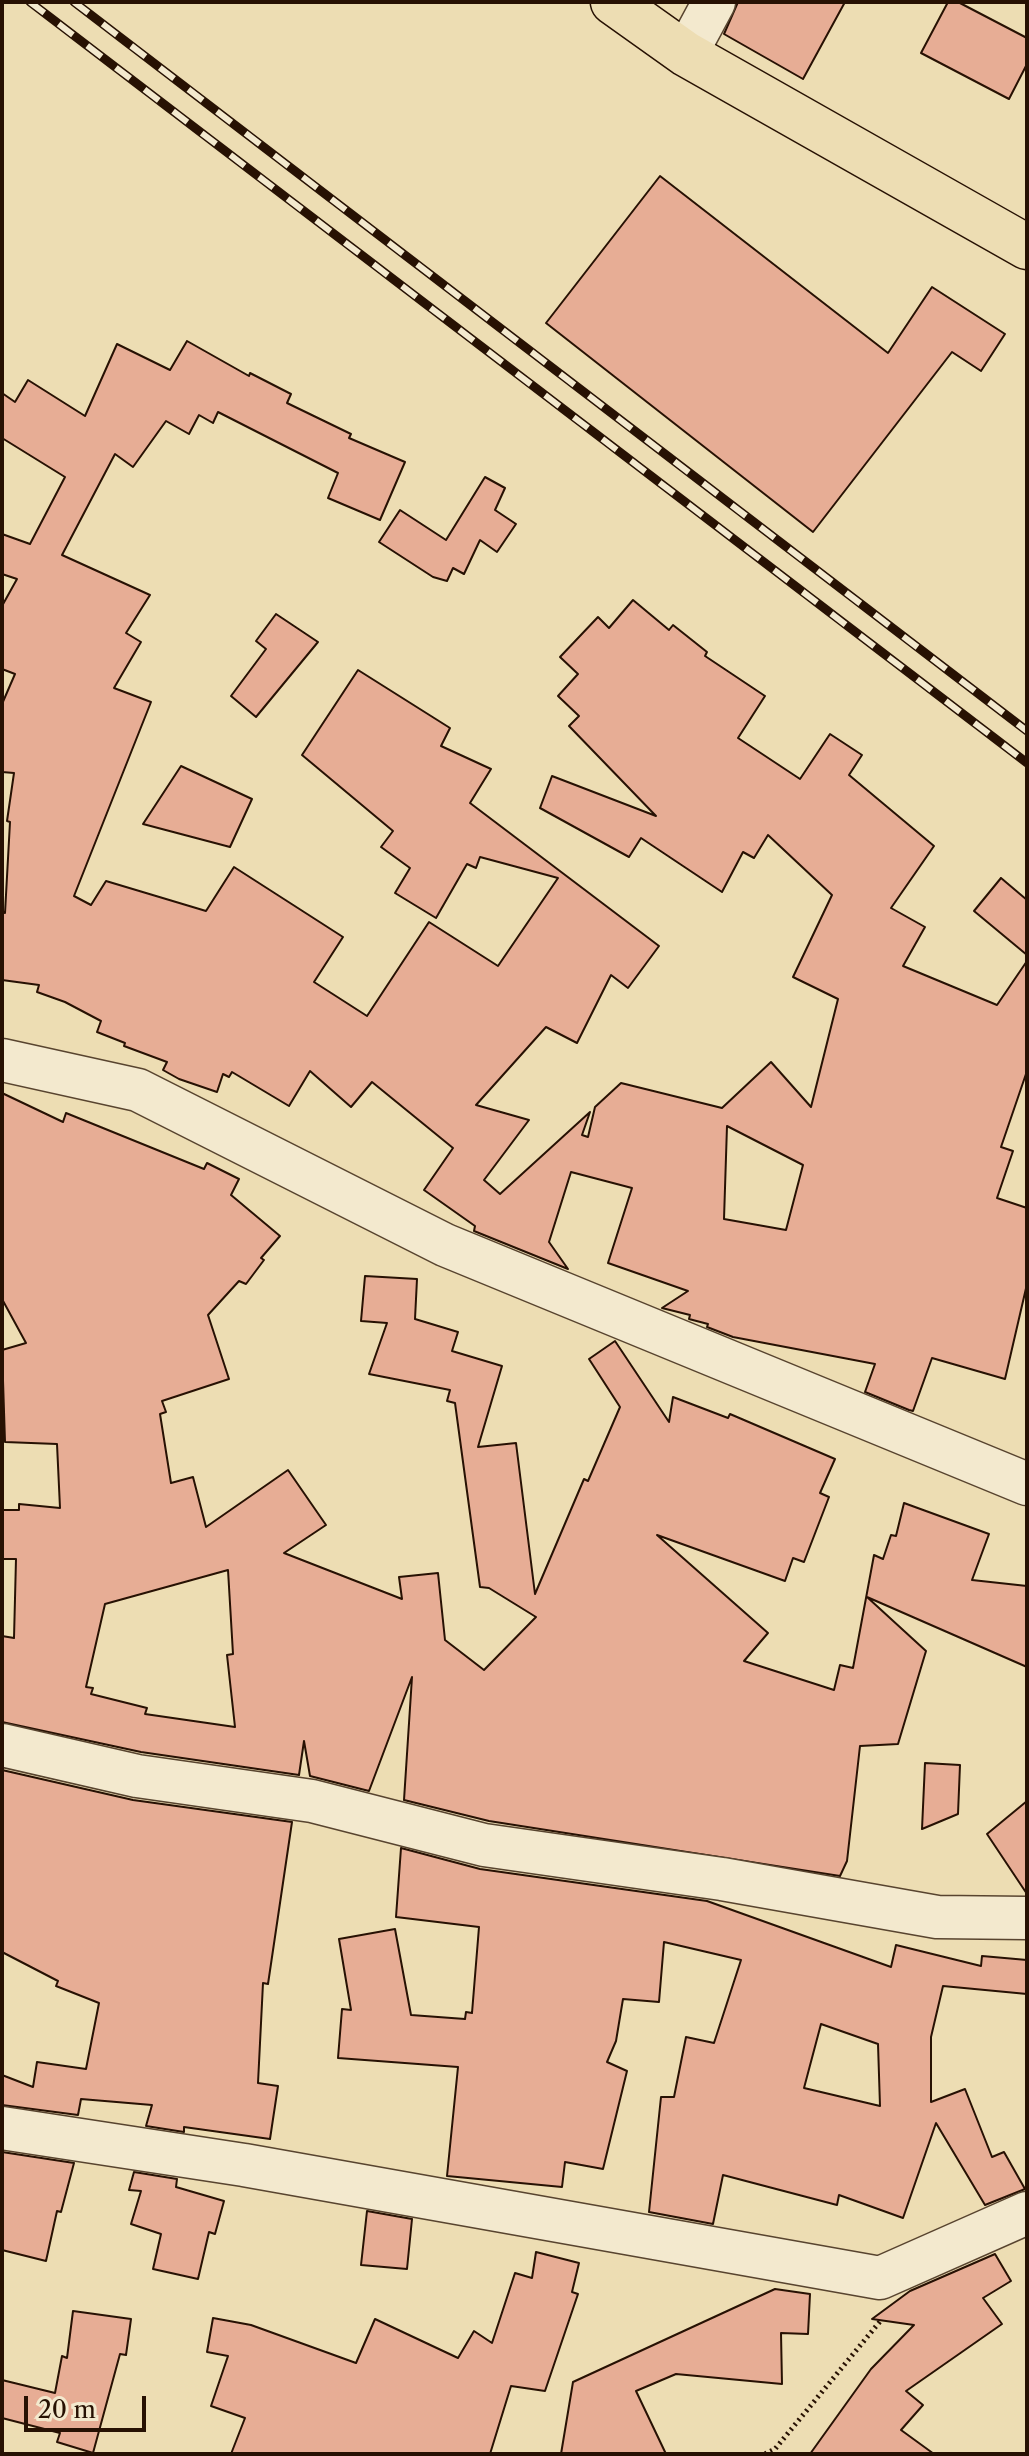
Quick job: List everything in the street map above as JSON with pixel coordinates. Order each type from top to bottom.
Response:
[{"type":"main road","points":[[613,2],[686,54],[1027,247]]},
{"type":"street","points":[[686,54],[714,2]]},
{"type":"street","points":[[2,1060],[138,1090],[445,1245],[1027,1484]]},
{"type":"street","points":[[2,1745],[137,1776],[312,1801],[484,1845],[722,1879],[937,1917],[1027,1918]]},
{"type":"street","points":[[2,2128],[244,2165],[880,2277],[1027,2213]]},
{"type":"path","points":[[765,2454],[775,2449],[889,2311],[880,2277]]},
{"type":"building","points":[[738,2],[845,2],[803,79],[724,34]]},
{"type":"building","points":[[948,2],[958,2],[1027,38],[1027,64],[1009,99],[921,53]]},
{"type":"building","points":[[660,176],[888,353],[932,287],[1005,334],[981,371],[952,352],[813,532],[546,323]]},
{"type":"building","points":[[187,341],[249,376],[250,373],[291,394],[287,403],[351,434],[349,438],[405,462],[380,520],[328,498],[338,473],[218,412],[213,423],[199,415],[189,434],[166,421],[133,467],[115,454],[62,555],[150,595],[126,633],[141,642],[114,688],[151,702],[74,896],[91,905],[106,881],[206,911],[234,867],[343,937],[314,982],[367,1016],[429,922],[498,966],[558,878],[480,857],[476,868],[467,864],[436,918],[395,893],[410,868],[381,847],[393,831],[302,755],[358,670],[450,728],[441,746],[491,769],[470,803],[659,946],[628,988],[611,975],[577,1043],[546,1027],[476,1105],[529,1120],[484,1180],[500,1194],[590,1112],[582,1135],[588,1137],[595,1107],[621,1083],[722,1108],[771,1062],[811,1107],[838,999],[793,977],[832,895],[768,835],[754,858],[743,852],[722,892],[641,838],[629,857],[540,808],[552,776],[656,816],[569,726],[579,716],[558,696],[578,674],[560,657],[598,617],[609,628],[633,600],[669,630],[673,625],[707,652],[705,656],[765,696],[738,738],[800,779],[830,734],[862,755],[849,775],[934,846],[891,908],[925,927],[903,966],[997,1005],[1027,961],[1027,1071],[1001,1147],[1013,1151],[997,1198],[1027,1208],[1027,1284],[1005,1379],[932,1358],[913,1411],[909,1410],[865,1392],[875,1364],[733,1337],[707,1327],[708,1324],[689,1319],[690,1315],[662,1308],[688,1291],[608,1263],[632,1188],[571,1172],[549,1242],[568,1269],[474,1231],[475,1226],[424,1190],[453,1148],[372,1082],[351,1107],[310,1071],[289,1106],[232,1072],[229,1077],[223,1074],[217,1092],[179,1079],[163,1070],[167,1062],[97,1032],[101,1021],[65,1002],[37,992],[39,985],[2,980],[2,912],[5,913],[10,822],[7,821],[14,773],[2,772],[2,704],[15,674],[2,669],[2,606],[17,579],[2,574],[2,534],[30,544],[65,477],[2,438],[2,393],[15,402],[28,380],[85,416],[117,344],[170,370]],"holes":[[[727,1126],[803,1165],[786,1230],[724,1219]]]},
{"type":"building","points":[[485,477],[505,488],[495,510],[516,524],[497,552],[480,540],[464,574],[453,568],[447,581],[433,577],[379,542],[400,510],[446,540]]},
{"type":"building","points":[[276,614],[318,642],[256,717],[231,696],[266,649],[256,641]]},
{"type":"building","points":[[181,766],[252,799],[230,847],[143,824]]},
{"type":"building","points":[[1001,878],[1027,900],[1027,955],[974,911]]},
{"type":"building","points":[[2,1093],[63,1122],[66,1113],[204,1169],[207,1163],[239,1179],[231,1195],[280,1236],[261,1258],[264,1260],[246,1284],[239,1281],[208,1315],[229,1379],[162,1401],[166,1412],[160,1414],[171,1483],[193,1477],[206,1527],[288,1470],[326,1525],[284,1553],[402,1599],[399,1577],[438,1573],[445,1640],[484,1670],[536,1617],[489,1588],[480,1587],[455,1403],[447,1401],[450,1390],[369,1374],[387,1323],[361,1321],[365,1276],[417,1279],[415,1319],[458,1332],[452,1351],[502,1366],[478,1447],[516,1443],[535,1594],[584,1479],[588,1481],[620,1407],[589,1359],[615,1341],[669,1422],[673,1397],[728,1418],[730,1414],[835,1459],[820,1493],[829,1497],[804,1562],[793,1558],[785,1581],[657,1535],[768,1633],[744,1661],[834,1690],[840,1665],[853,1668],[874,1555],[883,1559],[891,1535],[896,1536],[904,1503],[989,1534],[972,1580],[1027,1586],[1027,1667],[867,1597],[926,1651],[898,1744],[860,1746],[847,1861],[840,1876],[489,1821],[404,1800],[412,1677],[369,1791],[310,1776],[304,1741],[299,1775],[141,1752],[2,1722],[2,1636],[14,1638],[16,1559],[2,1559],[2,1510],[19,1510],[19,1504],[60,1508],[57,1444],[5,1442],[2,1350],[26,1343],[2,1299]],"holes":[[[228,1570],[233,1654],[227,1655],[235,1727],[145,1714],[147,1708],[91,1694],[93,1688],[86,1687],[105,1604]]]},
{"type":"building","points":[[925,1763],[960,1765],[958,1814],[922,1829]]},
{"type":"building","points":[[2,1770],[133,1800],[292,1822],[268,1984],[263,1983],[258,2083],[278,2086],[270,2139],[184,2127],[184,2132],[146,2126],[152,2105],[81,2099],[78,2115],[2,2105],[2,2075],[33,2087],[37,2062],[86,2069],[99,2003],[56,1986],[58,1981],[2,1952]]},
{"type":"building","points":[[1027,1801],[1027,1894],[987,1834]]},
{"type":"building","points":[[401,1848],[480,1869],[707,1901],[891,1967],[896,1945],[981,1966],[982,1956],[1027,1960],[1027,1994],[943,1986],[931,2037],[931,2102],[965,2089],[992,2157],[1004,2152],[1025,2189],[985,2205],[936,2123],[903,2218],[839,2195],[837,2205],[723,2175],[713,2224],[649,2212],[661,2097],[674,2097],[686,2037],[714,2043],[741,1960],[664,1942],[659,2002],[623,1999],[616,2041],[607,2062],[627,2071],[603,2169],[565,2162],[562,2187],[447,2176],[458,2067],[338,2058],[342,2009],[351,2010],[339,1939],[395,1929],[411,2015],[465,2019],[466,2012],[472,2013],[479,1927],[396,1917]],"holes":[[[821,2024],[878,2044],[880,2106],[804,2088]]]},
{"type":"building","points":[[2,2152],[74,2163],[61,2212],[57,2211],[46,2261],[2,2250]]},
{"type":"building","points":[[134,2172],[177,2179],[176,2187],[224,2201],[215,2234],[209,2232],[198,2279],[153,2269],[161,2234],[131,2224],[141,2191],[129,2190]]},
{"type":"building","points":[[367,2211],[412,2219],[407,2269],[361,2265]]},
{"type":"building","points":[[536,2252],[579,2263],[572,2292],[578,2294],[545,2391],[511,2386],[490,2454],[231,2454],[245,2418],[211,2406],[228,2356],[207,2352],[213,2318],[251,2325],[356,2363],[375,2319],[458,2358],[474,2331],[492,2343],[515,2273],[532,2278]]},
{"type":"building","points":[[995,2254],[1011,2281],[983,2298],[1002,2324],[906,2391],[923,2405],[901,2430],[934,2454],[810,2454],[871,2369],[914,2325],[872,2319],[910,2291]]},
{"type":"building","points":[[775,2289],[810,2294],[808,2334],[781,2333],[782,2384],[676,2374],[636,2391],[666,2454],[561,2454],[573,2382]]},
{"type":"building","points":[[73,2311],[131,2319],[126,2355],[120,2354],[93,2453],[57,2442],[60,2433],[2,2418],[2,2380],[55,2393],[62,2356],[67,2358]]},
{"type":"railway","points":[[30,2],[1027,763]]},
{"type":"railway","points":[[74,2],[1027,731]]}]
